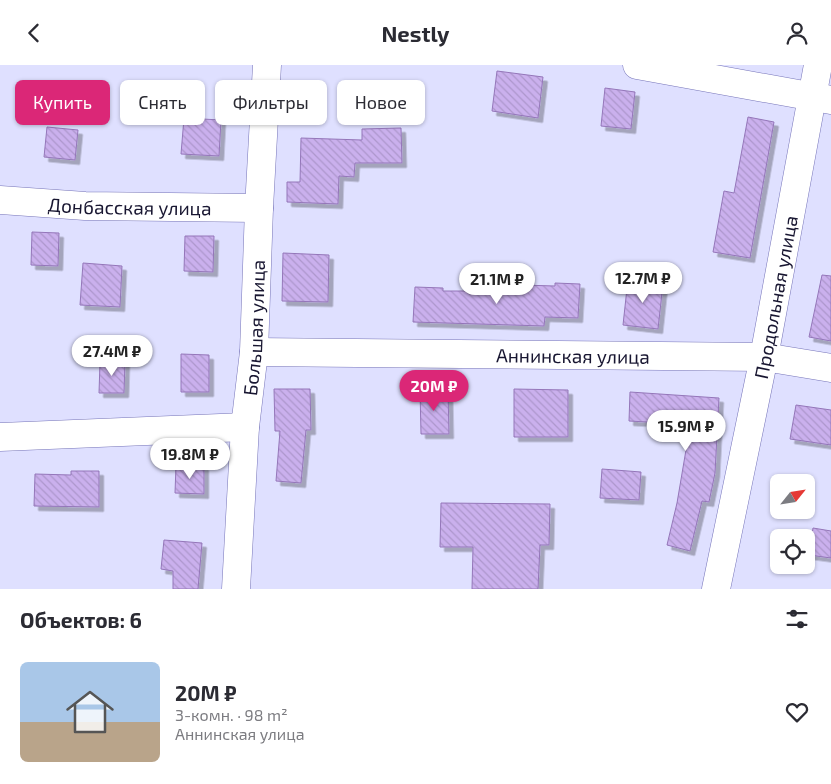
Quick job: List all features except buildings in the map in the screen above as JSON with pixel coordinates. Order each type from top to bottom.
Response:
[{"type":"street","name":"Большая улица","points":[[236,589],[245,427],[254,352],[259,208],[267,65]]},
{"type":"street","points":[[637,65],[821,98]]},
{"type":"street","name":"Продольная улица","points":[[716,589],[764,357],[821,98],[818,65]]},
{"type":"street","name":"Донбасская улица","points":[[0,200],[86,206],[259,208]]},
{"type":"street","name":"Аннинская улица","points":[[254,352],[764,357],[831,368]]},
{"type":"street","points":[[0,437],[245,427]]}]
